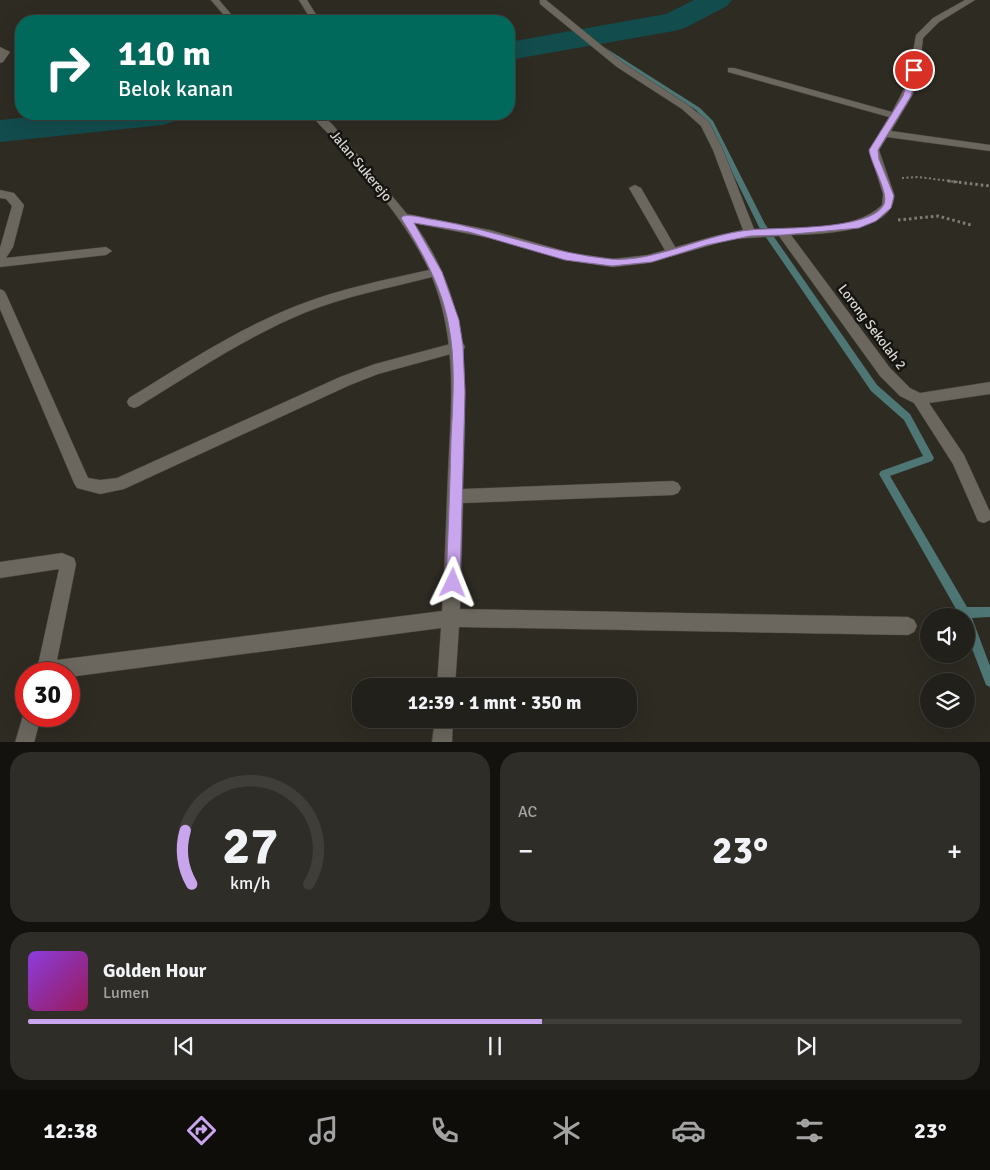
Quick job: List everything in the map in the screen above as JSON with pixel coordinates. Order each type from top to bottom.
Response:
[{"type":"street","points":[[215,0],[228,15]]},
{"type":"street","points":[[303,0],[312,15]]},
{"type":"street","points":[[542,1],[558,0]]},
{"type":"street","points":[[406,218],[470,229],[565,256],[612,263],[639,261],[725,237],[865,223],[878,216],[888,206],[890,196],[875,159],[874,150],[907,96],[913,81],[919,37],[936,20],[971,0]]},
{"type":"street","points":[[542,1],[589,41],[637,77],[685,107],[705,124],[753,233]]},
{"type":"street","points":[[0,50],[6,52],[0,60]]},
{"type":"street","points":[[730,70],[894,115]]},
{"type":"street","name":"Jalan Sukerejo","points":[[321,120],[406,218],[416,233],[437,272],[453,320],[458,346],[459,392],[452,618],[447,678]]},
{"type":"street","points":[[883,133],[990,148]]},
{"type":"street","points":[[635,188],[672,252]]},
{"type":"street","points":[[0,194],[10,196],[18,206],[7,247],[0,258]]},
{"type":"street","name":"Lorong Sekolah 2","points":[[780,232],[884,372],[905,392],[919,399]]},
{"type":"street","points":[[0,263],[106,250]]},
{"type":"street","points":[[134,402],[246,334],[292,313],[326,300],[437,272]]},
{"type":"street","points":[[0,294],[82,483],[92,487],[102,488],[119,484],[375,369],[458,346]]},
{"type":"street","points":[[984,516],[955,453],[919,399],[990,388]]},
{"type":"street","points":[[456,496],[673,488]]},
{"type":"street","points":[[0,570],[62,561],[68,564],[47,662]]},
{"type":"street","points":[[80,667],[452,618],[908,626]]},
{"type":"street","points":[[24,742],[29,727]]},
{"type":"street","points":[[442,742],[443,728]]},
{"type":"path","points":[[884,180],[918,177],[990,186]]},
{"type":"path","points":[[865,223],[938,216],[972,225]]},
{"type":"waterway","points":[[515,50],[674,22],[717,0]]},
{"type":"waterway","points":[[602,48],[698,109],[711,122],[762,225],[874,388],[907,417],[929,458],[884,474],[961,608]]},
{"type":"waterway","points":[[0,131],[105,120]]},
{"type":"waterway","points":[[975,613],[990,612]]},
{"type":"waterway","points":[[975,641],[990,681]]},
{"type":"route","points":[[453,583],[459,392],[458,346],[446,295],[437,272],[406,218],[470,229],[565,256],[612,263],[652,259],[706,242],[750,233],[859,225],[878,216],[888,206],[890,196],[875,159],[874,150],[907,96],[913,81],[914,70]]}]
